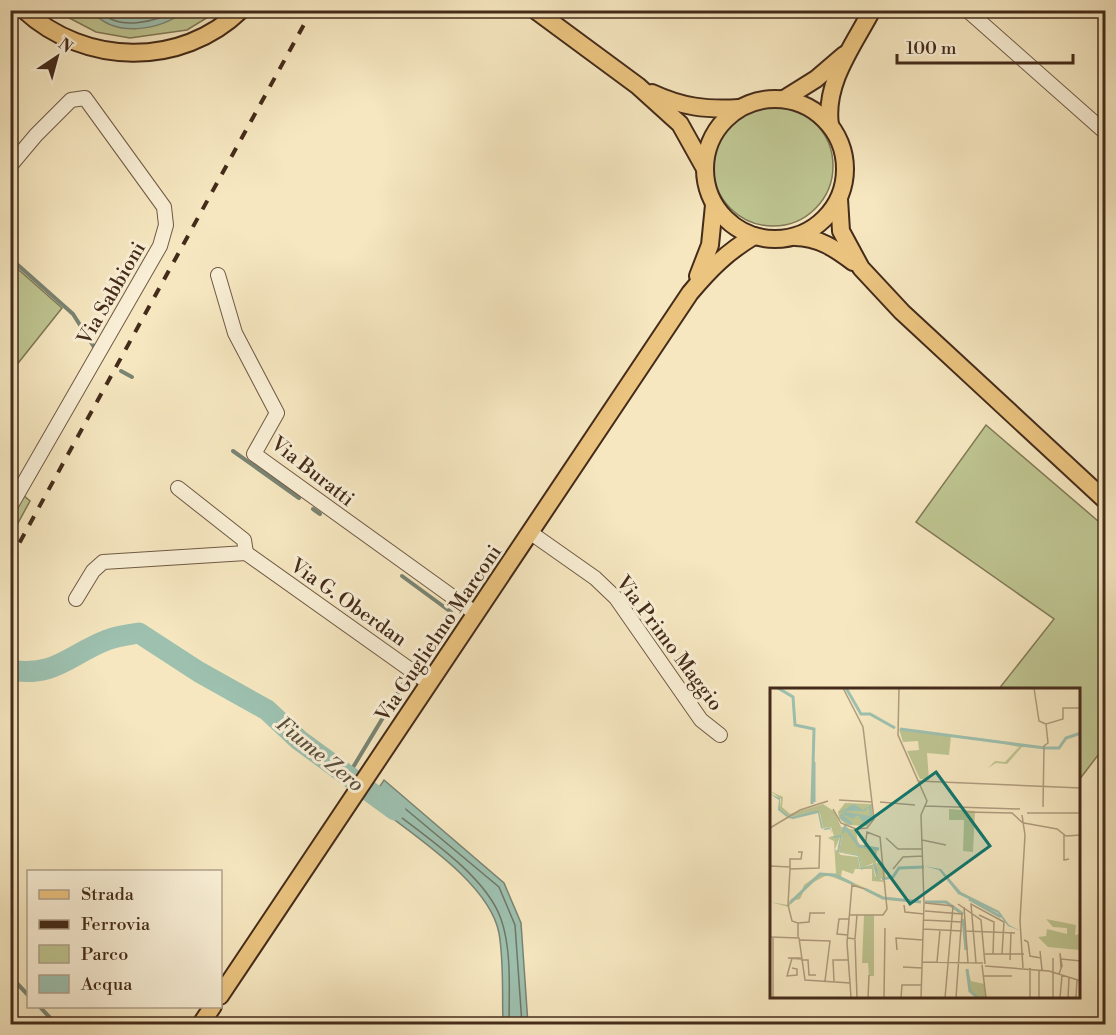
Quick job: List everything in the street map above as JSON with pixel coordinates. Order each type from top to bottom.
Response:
[{"type":"main road","points":[[24,10],[43,26],[70,41],[100,50],[135,54],[167,50],[192,43],[215,31],[242,10]]},
{"type":"main road","points":[[536,10],[638,86],[680,124],[704,167]]},
{"type":"main road","name":"Via Guglielmo Marconi","points":[[830,125],[830,98],[845,54],[872,10]]},
{"type":"main road","name":"Via Guglielmo Marconi","points":[[784,99],[816,79],[845,54]]},
{"type":"main road","points":[[638,86],[688,107],[739,108]]},
{"type":"main road","name":"Via Guglielmo Marconi","points":[[784,99],[806,106],[830,125],[841,146],[845,176],[839,199],[817,225],[790,237],[774,239],[754,236],[730,223],[714,205],[708,191],[704,167],[709,144],[716,129],[739,108],[760,100],[784,99]]},
{"type":"main road","points":[[839,199],[841,231],[861,268]]},
{"type":"main road","name":"Via Guglielmo Marconi","points":[[690,293],[710,245],[714,205]]},
{"type":"main road","name":"Via Guglielmo Marconi","points":[[222,993],[690,293],[715,263],[732,249],[754,236]]},
{"type":"main road","points":[[790,237],[804,237],[826,244],[861,268],[910,320],[1106,501]]},
{"type":"main road","points":[[201,1024],[212,1008]]},
{"type":"street","points":[[967,10],[1106,133]]},
{"type":"street","name":"Via Sabbioni","points":[[10,166],[36,135],[71,100],[85,98],[164,207],[166,225],[160,246],[10,507]]},
{"type":"street","name":"Via Buratti","points":[[218,275],[235,333],[277,413],[254,454],[476,613]]},
{"type":"street","name":"Via G. Oberdan","points":[[178,488],[244,540],[246,553],[429,683]]},
{"type":"street","name":"Via Primo Maggio","points":[[531,533],[596,578],[616,598],[701,720],[720,735]]},
{"type":"street","points":[[76,599],[93,571],[103,562],[246,553]]},
{"type":"green space","points":[[56,11],[218,11],[187,30],[130,38],[96,32]]},
{"type":"green space","points":[[773,106],[796,111],[815,124],[828,143],[833,166],[828,189],[815,208],[796,221],[773,226],[750,221],[731,208],[718,189],[713,166],[718,143],[731,124],[750,111]]},
{"type":"green space","points":[[11,263],[62,308],[11,372]]},
{"type":"green space","points":[[986,425],[1105,527],[1105,746],[1080,779],[1080,688],[1000,688],[1054,619],[916,522]]},
{"type":"green space","points":[[11,485],[30,501],[11,536]]},
{"type":"water","points":[[92,11],[185,11],[163,23],[138,29],[113,25],[102,20]]},
{"type":"water","points":[[384,780],[504,883],[521,923],[528,1024],[503,1024],[501,944],[492,914],[480,895],[464,877],[425,843],[370,801]]},
{"type":"waterway","points":[[10,258],[73,314],[94,347]]},
{"type":"waterway","points":[[121,371],[132,377]]},
{"type":"waterway","points":[[233,451],[299,498]]},
{"type":"waterway","points":[[313,509],[320,514]]},
{"type":"waterway","points":[[402,576],[451,612],[417,664]]},
{"type":"waterway","name":"Fiume Zero","points":[[10,670],[26,672],[51,668],[107,640],[139,633],[199,672],[267,710],[299,740],[395,810]]},
{"type":"waterway","points":[[349,774],[408,676]]},
{"type":"waterway","points":[[10,976],[27,994]]},
{"type":"waterway","points":[[41,1008],[56,1024]]},
{"type":"railway","points":[[10,560],[312,10]]}]
